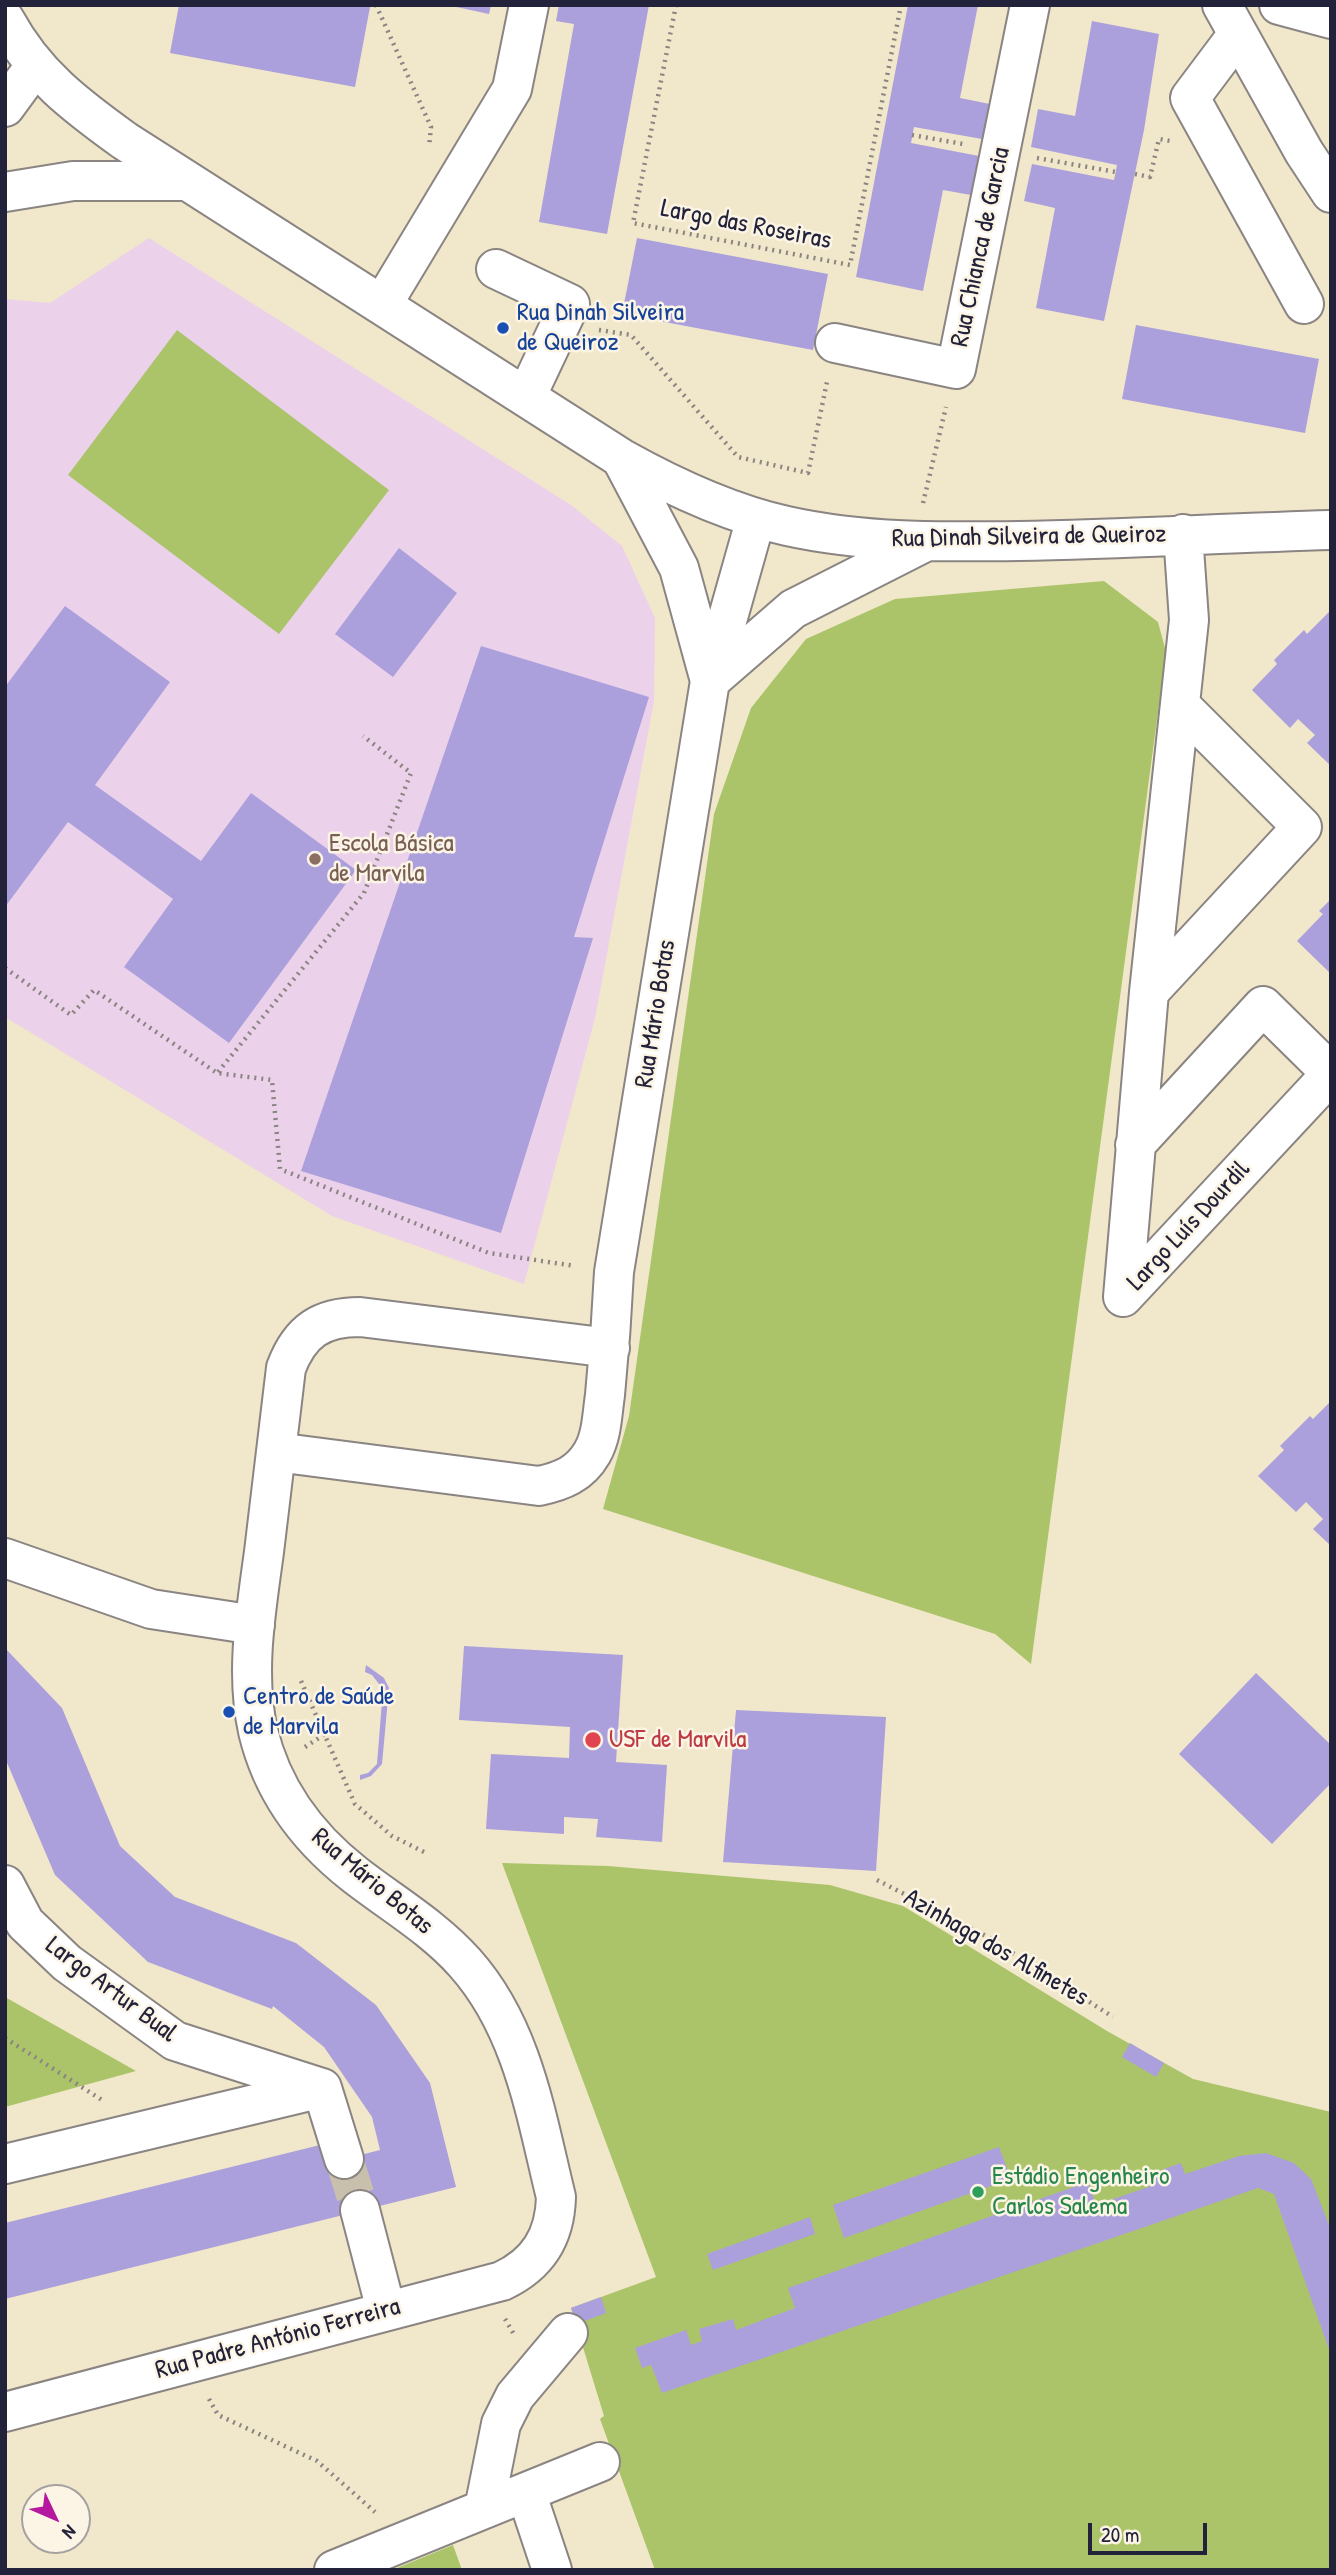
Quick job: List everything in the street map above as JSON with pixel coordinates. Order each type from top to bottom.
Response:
[{"type":"street","points":[[382,305],[512,89],[529,5]]},
{"type":"street","name":"Rua Chianca de Garcia","points":[[835,343],[956,369],[1030,5]]},
{"type":"street","points":[[1279,5],[1331,19]]},
{"type":"street","name":"Rua Dinah Silveira de Queiroz","points":[[5,20],[35,66],[80,109],[186,181],[621,458],[688,493],[756,518],[787,526],[854,538],[923,543],[1085,540],[1331,530]]},
{"type":"street","points":[[1230,20],[1190,98],[1304,304]]},
{"type":"street","points":[[1230,20],[1304,152],[1331,192]]},
{"type":"street","points":[[5,107],[35,66]]},
{"type":"street","points":[[5,192],[73,181],[186,181]]},
{"type":"street","points":[[496,269],[570,304],[526,397]]},
{"type":"street","name":"Rua Mário Botas","points":[[621,458],[679,568],[710,681]]},
{"type":"street","name":"Rua Mário Botas","points":[[276,1452],[539,1486],[559,1482],[581,1468],[593,1452],[600,1434],[610,1348],[614,1272],[710,681],[756,518]]},
{"type":"street","name":"Largo Luís Dourdil","points":[[1135,1145],[1263,1006],[1331,1073],[1122,1297],[1135,1145],[1149,992],[1189,620],[1183,534]]},
{"type":"street","points":[[710,681],[793,609],[923,543]]},
{"type":"street","points":[[1149,992],[1302,827],[1180,705]]},
{"type":"street","name":"Rua Mário Botas","points":[[542,2250],[553,2224],[556,2197],[527,2081],[511,2035],[488,1994],[466,1964],[431,1929],[332,1855],[308,1831],[284,1799],[271,1770],[253,1708],[255,1625],[286,1368],[292,1351],[310,1331],[322,1323],[341,1317],[360,1317],[610,1348]]},
{"type":"street","points":[[5,1558],[151,1609],[255,1625]]},
{"type":"street","name":"Largo Artur Bual","points":[[5,1885],[25,1923],[67,1963],[175,2041],[322,2088]]},
{"type":"street","points":[[5,2164],[322,2088],[344,2159]]},
{"type":"street","points":[[360,2210],[386,2310]]},
{"type":"street","name":"Rua Padre António Ferreira","points":[[5,2412],[502,2281],[517,2274],[542,2250]]},
{"type":"street","points":[[484,2509],[501,2424],[516,2396],[568,2333]]},
{"type":"street","points":[[334,2570],[600,2462]]},
{"type":"street","points":[[526,2493],[552,2570]]},
{"type":"path","points":[[376,5],[431,127],[428,152]]},
{"type":"path","name":"Largo das Roseiras","points":[[676,5],[633,223],[850,265],[901,5]]},
{"type":"path","points":[[877,129],[884,130]]},
{"type":"path","points":[[912,135],[1116,172]]},
{"type":"path","points":[[1135,174],[1150,177],[1159,139],[1220,152]]},
{"type":"path","points":[[561,324],[631,335],[738,457],[808,472],[835,343]]},
{"type":"path","points":[[923,543],[923,496],[956,369]]},
{"type":"path","points":[[217,1073],[364,893],[411,773],[363,736]]},
{"type":"path","points":[[5,968],[71,1015],[94,990],[217,1073],[272,1080],[280,1168],[489,1253],[614,1272]]},
{"type":"path","points":[[301,1681],[355,1804],[391,1836],[426,1853]]},
{"type":"path","name":"Azinhaga dos Alfinetes","points":[[877,1880],[986,1936],[1113,2017]]},
{"type":"path","points":[[5,2038],[149,2129]]},
{"type":"path","points":[[484,2284],[536,2369]]},
{"type":"path","points":[[188,2363],[218,2415],[317,2461],[407,2540]]},
{"type":"shaded area","name":"Escola Básica de Marvila","points":[[149,238],[571,505],[622,546],[655,618],[654,701],[595,1018],[524,1284],[332,1216],[5,1017],[5,299],[50,303]]},
{"type":"green space","points":[[177,330],[389,490],[279,634],[68,475]]},
{"type":"green space","points":[[1104,581],[1158,622],[1166,652],[1031,1664],[995,1634],[603,1509],[629,1416],[714,814],[751,708],[806,639],[895,599]]},
{"type":"green space","name":"Estádio Engenheiro Carlos Salema","points":[[502,1863],[608,1866],[830,1885],[903,1906],[1107,2031],[1193,2079],[1331,2112],[1331,2570],[655,2570],[600,2419],[604,2416],[571,2308],[656,2277]]},
{"type":"green space","points":[[5,1997],[136,2071],[5,2107]]},
{"type":"green space","points":[[453,2545],[462,2570],[392,2570]]},
{"type":"building","points":[[179,5],[370,7],[355,87],[170,53]]},
{"type":"building","points":[[447,5],[491,5],[489,14]]},
{"type":"building","points":[[559,5],[649,5],[607,234],[539,222],[574,24],[556,21]]},
{"type":"building","points":[[908,5],[978,5],[960,98],[990,104],[982,139],[914,127],[911,143],[979,156],[971,195],[943,190],[923,291],[856,277]]},
{"type":"building","points":[[1092,21],[1159,34],[1144,130],[1104,321],[1036,308],[1055,208],[1024,201],[1032,164],[1114,180],[1117,165],[1031,147],[1038,109],[1075,116]]},
{"type":"building","points":[[637,238],[828,274],[813,350],[622,314]]},
{"type":"building","points":[[1136,325],[1319,359],[1305,433],[1122,399]]},
{"type":"building","points":[[399,548],[457,593],[393,677],[335,634]]},
{"type":"building","points":[[65,606],[170,682],[95,785],[201,861],[251,793],[356,870],[229,1043],[124,967],[173,899],[68,822],[5,907],[5,687]]},
{"type":"building","points":[[1331,610],[1331,766],[1307,743],[1315,735],[1298,719],[1290,728],[1252,690],[1277,664],[1274,660],[1304,630],[1307,634]]},
{"type":"building","points":[[481,646],[649,697],[574,937],[593,938],[501,1233],[301,1171]]},
{"type":"building","points":[[1331,899],[1331,974],[1297,941],[1323,914],[1319,911]]},
{"type":"building","points":[[1331,1401],[1331,1546],[1313,1529],[1323,1519],[1306,1502],[1296,1512],[1258,1476],[1284,1450],[1280,1446],[1310,1416],[1313,1419]]},
{"type":"building","name":"USF de Marvila","points":[[464,1646],[623,1655],[616,1762],[667,1765],[662,1842],[596,1837],[598,1819],[564,1817],[564,1834],[486,1829],[491,1754],[569,1758],[570,1727],[459,1720]]},
{"type":"building","points":[[5,1648],[62,1708],[120,1846],[175,1897],[296,1943],[376,2005],[430,2083],[456,2187],[5,2299],[5,2223],[328,2143],[333,2162],[380,2150],[372,2117],[324,2047],[273,2006],[272,2009],[148,1962],[55,1875],[5,1758]]},
{"type":"building","points":[[366,1665],[384,1678],[389,1688],[382,1764],[371,1776],[360,1780],[360,1775],[368,1773],[377,1764],[383,1689],[372,1675],[365,1672]]},
{"type":"building","points":[[1256,1673],[1331,1745],[1331,1783],[1272,1844],[1179,1754]]},
{"type":"building","points":[[736,1710],[886,1717],[876,1871],[723,1862]]},
{"type":"building","points":[[1130,2043],[1164,2063],[1156,2077],[1122,2057]]},
{"type":"building","points":[[999,2147],[1011,2179],[844,2238],[833,2205]]},
{"type":"building","points":[[1266,2153],[1294,2163],[1311,2179],[1331,2230],[1331,2355],[1274,2194],[1258,2188],[662,2393],[651,2365],[642,2368],[635,2348],[686,2330],[691,2345],[702,2341],[699,2329],[733,2319],[736,2330],[795,2308],[788,2288],[1088,2182],[1096,2205],[1151,2186],[1147,2175],[1181,2163],[1185,2174],[1239,2156]]},
{"type":"building","points":[[810,2217],[815,2234],[713,2270],[707,2254]]},
{"type":"building","points":[[601,2297],[606,2313],[577,2324],[571,2308]]},
{"type":"tunnel","points":[[344,2159],[360,2210]]},
{"type":"place","name":"Rua Dinah Silveira de Queiroz","points":[[503,328]]},
{"type":"place","name":"Escola Básica de Marvila","points":[[315,859]]},
{"type":"place","name":"Centro de Saúde de Marvila","points":[[229,1712]]},
{"type":"place","name":"USF de Marvila","points":[[593,1740]]},
{"type":"place","name":"Estádio Engenheiro Carlos Salema","points":[[978,2192]]}]
